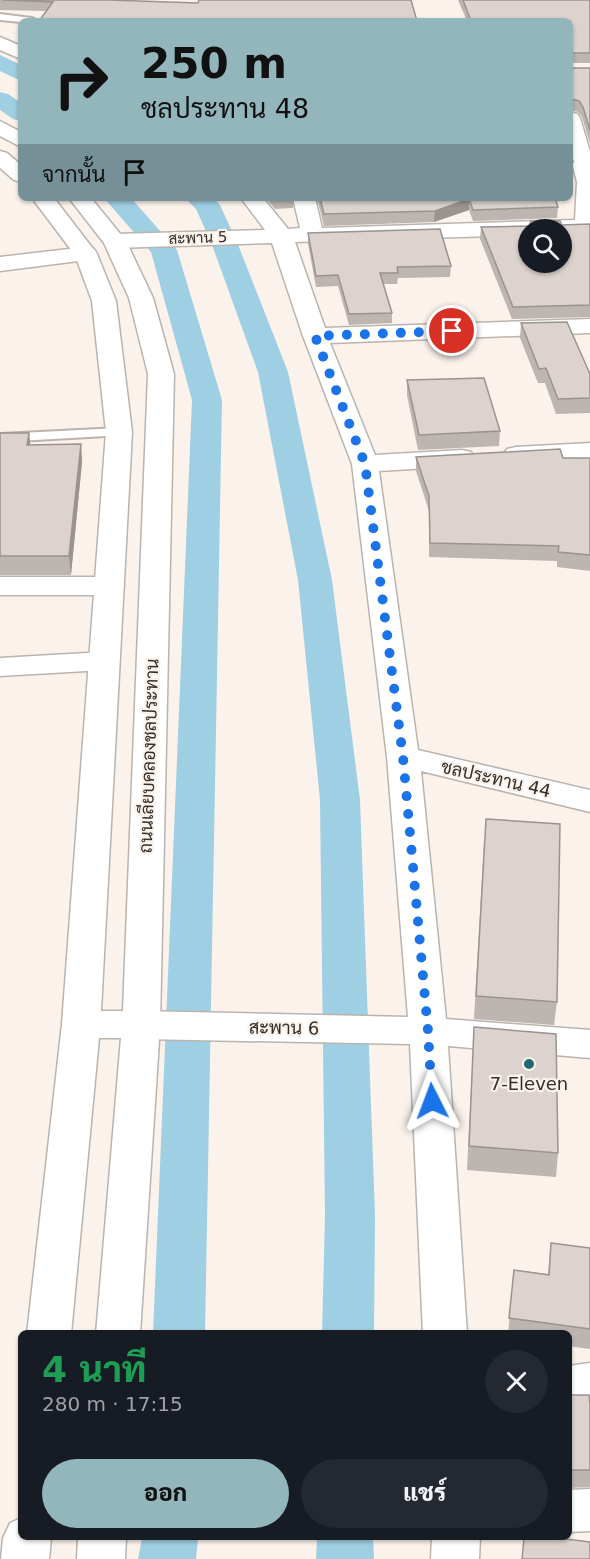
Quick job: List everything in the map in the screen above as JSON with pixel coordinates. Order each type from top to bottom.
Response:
[{"type":"street","points":[[0,43],[18,52]]},
{"type":"street","points":[[578,123],[589,182],[588,226]]},
{"type":"street","points":[[0,127],[18,139]]},
{"type":"street","points":[[0,157],[18,173]]},
{"type":"street","points":[[45,201],[86,254],[104,301],[119,432],[81,1024],[49,1330]]},
{"type":"street","name":"ถนนเลียบคลองชลประทาน","points":[[82,201],[115,241],[141,298],[161,374],[141,1025],[118,1330]]},
{"type":"street","points":[[256,201],[296,234]]},
{"type":"street","points":[[303,201],[296,234],[315,336],[365,464],[403,757],[428,1031],[444,1330]]},
{"type":"street","name":"สะพาน 5","points":[[115,241],[588,226]]},
{"type":"street","points":[[0,264],[86,254]]},
{"type":"street","points":[[315,336],[590,326]]},
{"type":"street","points":[[365,464],[590,451]]},
{"type":"street","points":[[0,586],[109,586]]},
{"type":"street","points":[[0,667],[104,661]]},
{"type":"street","name":"ชลประทาน 44","points":[[403,757],[590,801]]},
{"type":"street","name":"สะพาน 6","points":[[81,1024],[428,1031],[590,1044]]},
{"type":"street","points":[[572,1384],[590,1382]]},
{"type":"street","points":[[572,1511],[590,1510]]},
{"type":"street","points":[[25,1559],[27,1540]]},
{"type":"street","points":[[101,1559],[102,1540]]},
{"type":"street","points":[[455,1559],[456,1540]]},
{"type":"lane","points":[[0,17],[18,19]]},
{"type":"lane","points":[[0,438],[119,432]]},
{"type":"building","points":[[2,0],[198,3],[199,0],[411,0],[416,18],[41,18],[53,2]]},
{"type":"building","points":[[463,0],[590,0],[590,53],[573,53],[573,18],[470,18]]},
{"type":"building","points":[[573,68],[590,68],[590,130],[579,101],[573,99]]},
{"type":"building","points":[[321,201],[463,201],[435,211],[324,214]]},
{"type":"building","points":[[470,201],[556,201],[558,207],[473,210]]},
{"type":"building","points":[[590,224],[590,305],[513,307],[481,227],[518,226],[518,273],[572,273],[572,225]]},
{"type":"building","points":[[440,229],[451,266],[397,267],[398,273],[380,273],[392,313],[349,314],[338,275],[316,276],[308,233]]},
{"type":"building","points":[[567,322],[590,374],[590,398],[558,399],[546,368],[539,369],[521,323]]},
{"type":"building","points":[[484,378],[500,431],[419,435],[407,380]]},
{"type":"building","points":[[0,433],[29,433],[27,445],[81,444],[69,556],[0,556]]},
{"type":"building","points":[[560,449],[563,458],[590,458],[590,555],[558,552],[559,546],[430,543],[429,496],[416,457]]},
{"type":"building","points":[[486,819],[560,824],[557,1002],[476,996]]},
{"type":"building","points":[[474,1027],[556,1034],[558,1153],[469,1146]]},
{"type":"building","points":[[551,1243],[590,1248],[590,1329],[509,1318],[514,1270],[549,1275]]},
{"type":"building","points":[[572,1395],[589,1395],[590,1470],[572,1470]]},
{"type":"building","points":[[524,1540],[590,1542],[590,1559],[522,1559]]},
{"type":"waterway","points":[[0,62],[18,72]]},
{"type":"waterway","points":[[0,99],[18,112]]},
{"type":"waterway","points":[[120,201],[164,250],[207,400],[179,1330]]},
{"type":"waterway","points":[[202,201],[207,205],[224,242],[273,372],[315,580],[340,800],[350,1216],[348,1330]]},
{"type":"waterway","points":[[167,1559],[170,1540]]},
{"type":"waterway","points":[[345,1540],[345,1559]]},
{"type":"place","name":"7-Eleven","points":[[529,1064]]},
{"type":"route","points":[[432,1101],[428,1031],[403,757],[365,464],[315,336],[452,331]]}]
